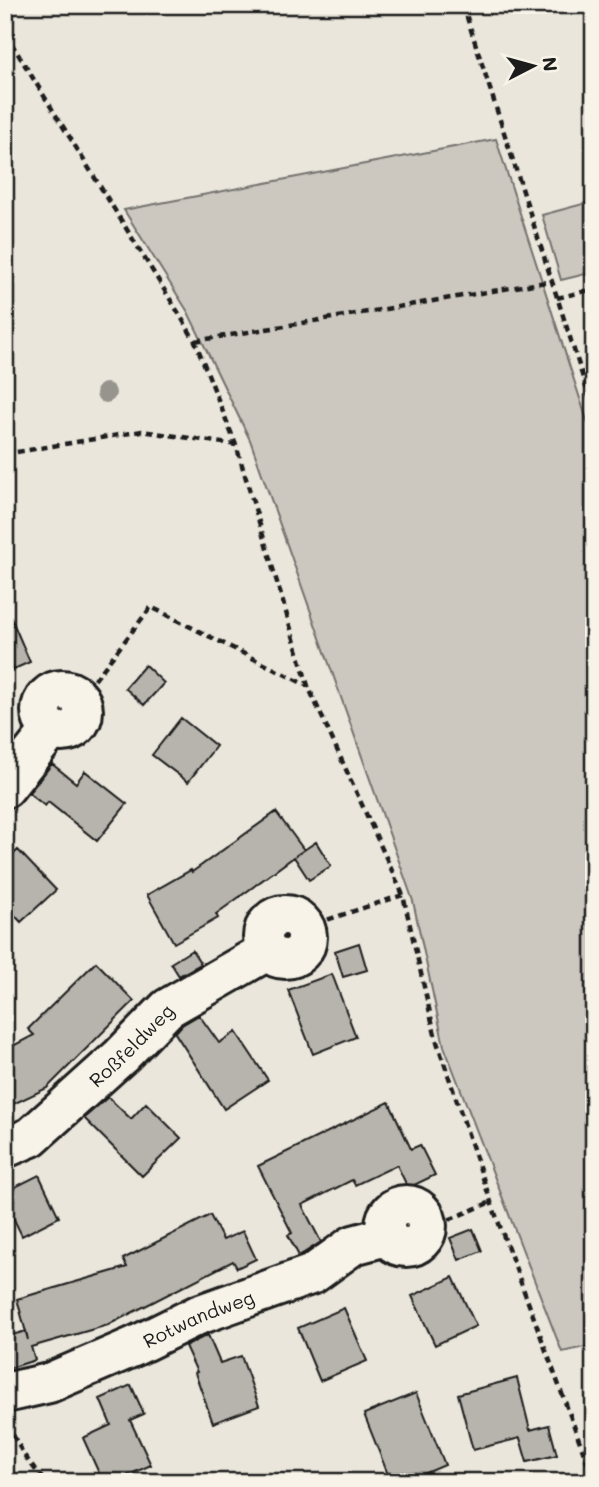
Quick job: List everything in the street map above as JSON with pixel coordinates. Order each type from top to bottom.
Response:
[{"type":"street","points":[[5,788],[51,730],[41,715],[46,696],[59,690],[67,691],[80,699]]},
{"type":"street","name":"Roßfeldweg","points":[[5,1148],[31,1137],[121,1056],[168,1008],[267,951],[262,936],[271,919],[292,916],[305,927]]},
{"type":"street","name":"Rotwandweg","points":[[5,1393],[49,1383],[133,1347],[198,1315],[313,1274],[353,1245],[387,1236],[384,1227],[387,1215],[392,1209],[404,1205],[416,1207],[426,1219],[427,1229]]},
{"type":"path","points":[[463,5],[594,412]]},
{"type":"path","points":[[5,33],[195,341],[236,445],[308,686],[403,895],[436,1039],[491,1202],[594,1480]]},
{"type":"path","points":[[195,341],[552,281]]},
{"type":"path","points":[[557,298],[594,289]]},
{"type":"path","points":[[5,454],[142,431],[236,445]]},
{"type":"path","points":[[80,699],[151,607],[308,686]]},
{"type":"path","points":[[305,927],[403,895]]},
{"type":"path","points":[[427,1229],[491,1202]]},
{"type":"path","points":[[5,1418],[24,1455],[45,1482]]},
{"type":"shaded area","points":[[496,139],[594,442],[594,1345],[562,1352],[444,1046],[413,901],[250,440],[188,312],[124,210]]},
{"type":"shaded area","points":[[594,201],[594,272],[561,280],[542,215]]},
{"type":"building","points":[[5,604],[30,662],[5,673]]},
{"type":"building","points":[[145,665],[164,683],[144,705],[125,688]]},
{"type":"building","points":[[181,718],[216,746],[188,782],[152,755]]},
{"type":"building","points":[[52,764],[76,783],[85,771],[127,804],[97,841],[48,802],[45,806],[29,793]]},
{"type":"building","points":[[276,812],[304,850],[316,842],[331,866],[309,880],[294,857],[216,914],[218,918],[174,943],[147,895],[191,870],[192,872]]},
{"type":"building","points":[[18,850],[56,890],[21,922],[5,905],[5,862]]},
{"type":"building","points":[[359,943],[367,970],[343,977],[335,951]]},
{"type":"building","points":[[192,950],[201,964],[179,976],[171,963]]},
{"type":"building","points":[[96,962],[134,1001],[47,1088],[5,1108],[5,1050],[34,1035],[28,1029]]},
{"type":"building","points":[[332,974],[356,1037],[313,1054],[288,990]]},
{"type":"building","points":[[199,1015],[219,1043],[236,1032],[268,1080],[224,1109],[175,1033],[182,1025]]},
{"type":"building","points":[[108,1097],[131,1119],[146,1103],[181,1138],[142,1176],[84,1118]]},
{"type":"building","points":[[389,1102],[411,1149],[420,1145],[435,1175],[408,1188],[397,1165],[355,1185],[352,1180],[302,1205],[321,1242],[299,1256],[288,1235],[292,1233],[258,1166]]},
{"type":"building","points":[[39,1175],[59,1217],[22,1236],[5,1201],[5,1192]]},
{"type":"building","points":[[210,1215],[223,1240],[243,1231],[256,1259],[237,1268],[233,1261],[108,1325],[31,1347],[35,1360],[10,1368],[5,1352],[5,1337],[26,1331],[17,1299],[127,1267],[123,1259]]},
{"type":"building","points":[[473,1229],[482,1251],[459,1260],[450,1238]]},
{"type":"building","points":[[453,1277],[476,1326],[435,1345],[412,1296]]},
{"type":"building","points":[[344,1308],[367,1361],[320,1381],[298,1328]]},
{"type":"building","points":[[208,1335],[220,1363],[241,1356],[259,1406],[213,1423],[195,1373],[197,1372],[185,1346]]},
{"type":"building","points":[[517,1378],[530,1430],[549,1425],[557,1455],[527,1462],[520,1438],[473,1450],[458,1394]]},
{"type":"building","points":[[131,1385],[144,1414],[130,1420],[151,1465],[113,1482],[103,1482],[83,1438],[111,1425],[100,1399]]},
{"type":"building","points":[[416,1393],[445,1465],[405,1482],[391,1482],[364,1414]]}]
